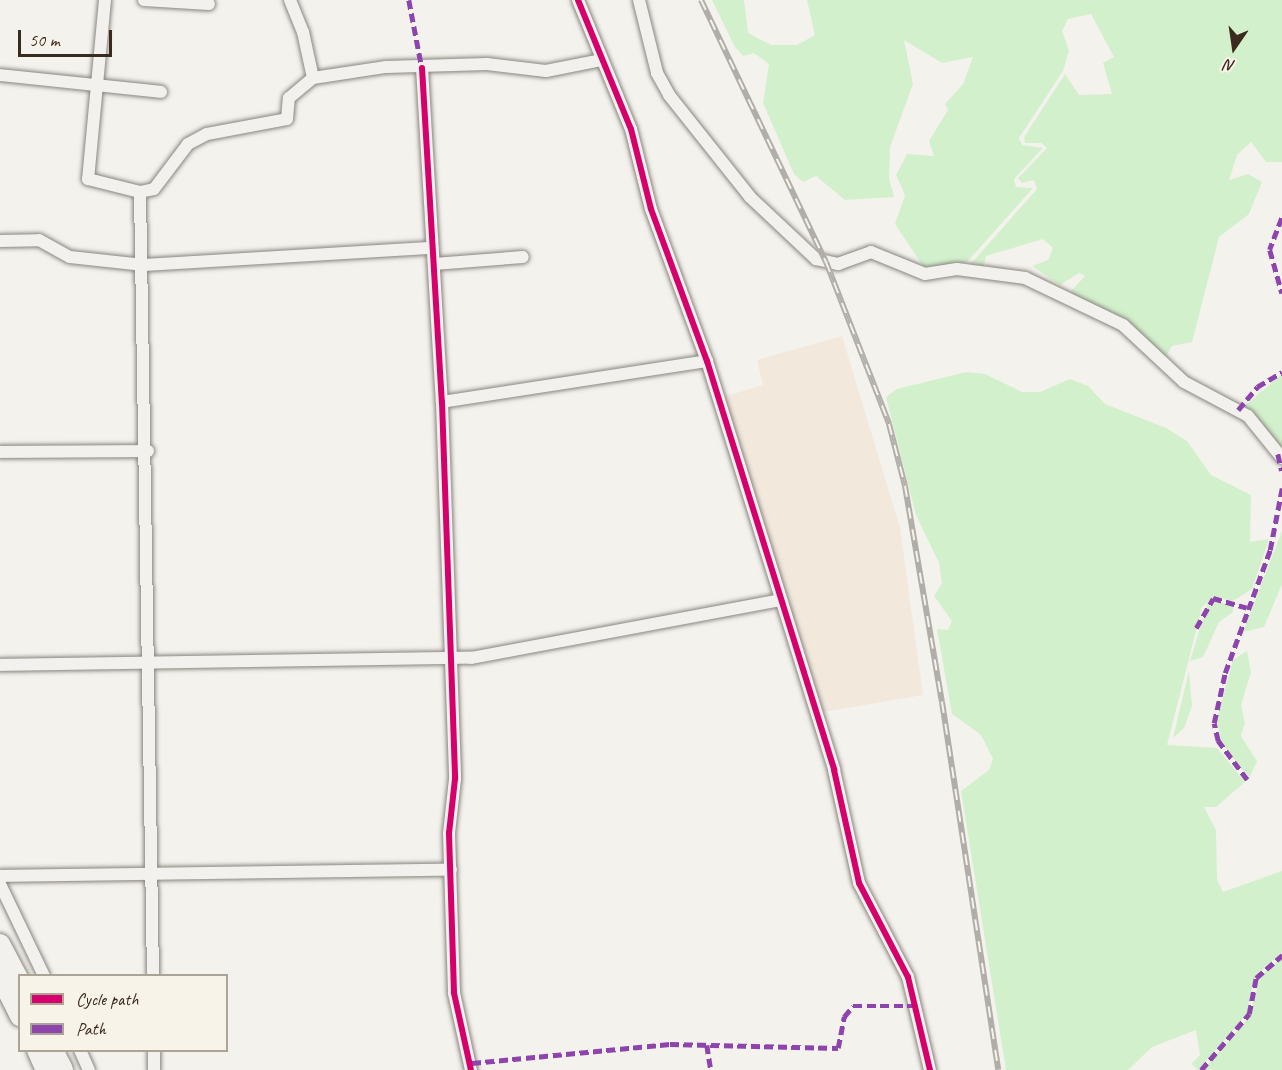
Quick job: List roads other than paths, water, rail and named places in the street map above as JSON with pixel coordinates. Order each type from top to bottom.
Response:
[{"type":"highway","points":[[0,944],[18,978]]},
{"type":"highway","points":[[0,976],[18,1012]]},
{"type":"highway","points":[[38,1052],[46,1070]]},
{"type":"highway","points":[[54,1052],[63,1070]]},
{"type":"street","points":[[105,0],[88,179],[140,192],[154,189],[188,144],[207,134],[287,119],[290,98],[313,78],[487,64],[546,71],[601,60]]},
{"type":"street","points":[[144,0],[209,4]]},
{"type":"street","points":[[290,0],[303,32],[313,78]]},
{"type":"street","points":[[578,0],[631,129],[651,209],[707,361],[834,770],[859,883],[906,971],[930,1070]]},
{"type":"street","points":[[639,0],[657,73],[669,95],[750,197],[816,259],[838,264],[871,252],[926,274],[957,269],[1025,278],[1123,325],[1184,382],[1248,416],[1282,458]]},
{"type":"street","points":[[422,68],[442,402],[447,658],[455,779],[451,870],[454,993],[471,1070]]},
{"type":"street","points":[[0,75],[161,92]]},
{"type":"street","points":[[140,192],[148,451],[153,974]]},
{"type":"street","points":[[0,241],[39,240],[70,257],[144,265],[433,248]]},
{"type":"street","points":[[434,264],[523,257]]},
{"type":"street","points":[[442,402],[707,361]]},
{"type":"street","points":[[0,452],[148,451]]},
{"type":"street","points":[[0,665],[447,658],[780,600]]},
{"type":"street","points":[[0,876],[451,870]]},
{"type":"street","points":[[0,884],[44,974]]},
{"type":"street","points":[[81,1052],[89,1070]]},
{"type":"street","points":[[154,1052],[154,1070]]},
{"type":"railway","points":[[701,0],[826,262],[889,424],[905,486],[942,702],[998,1070]]}]
